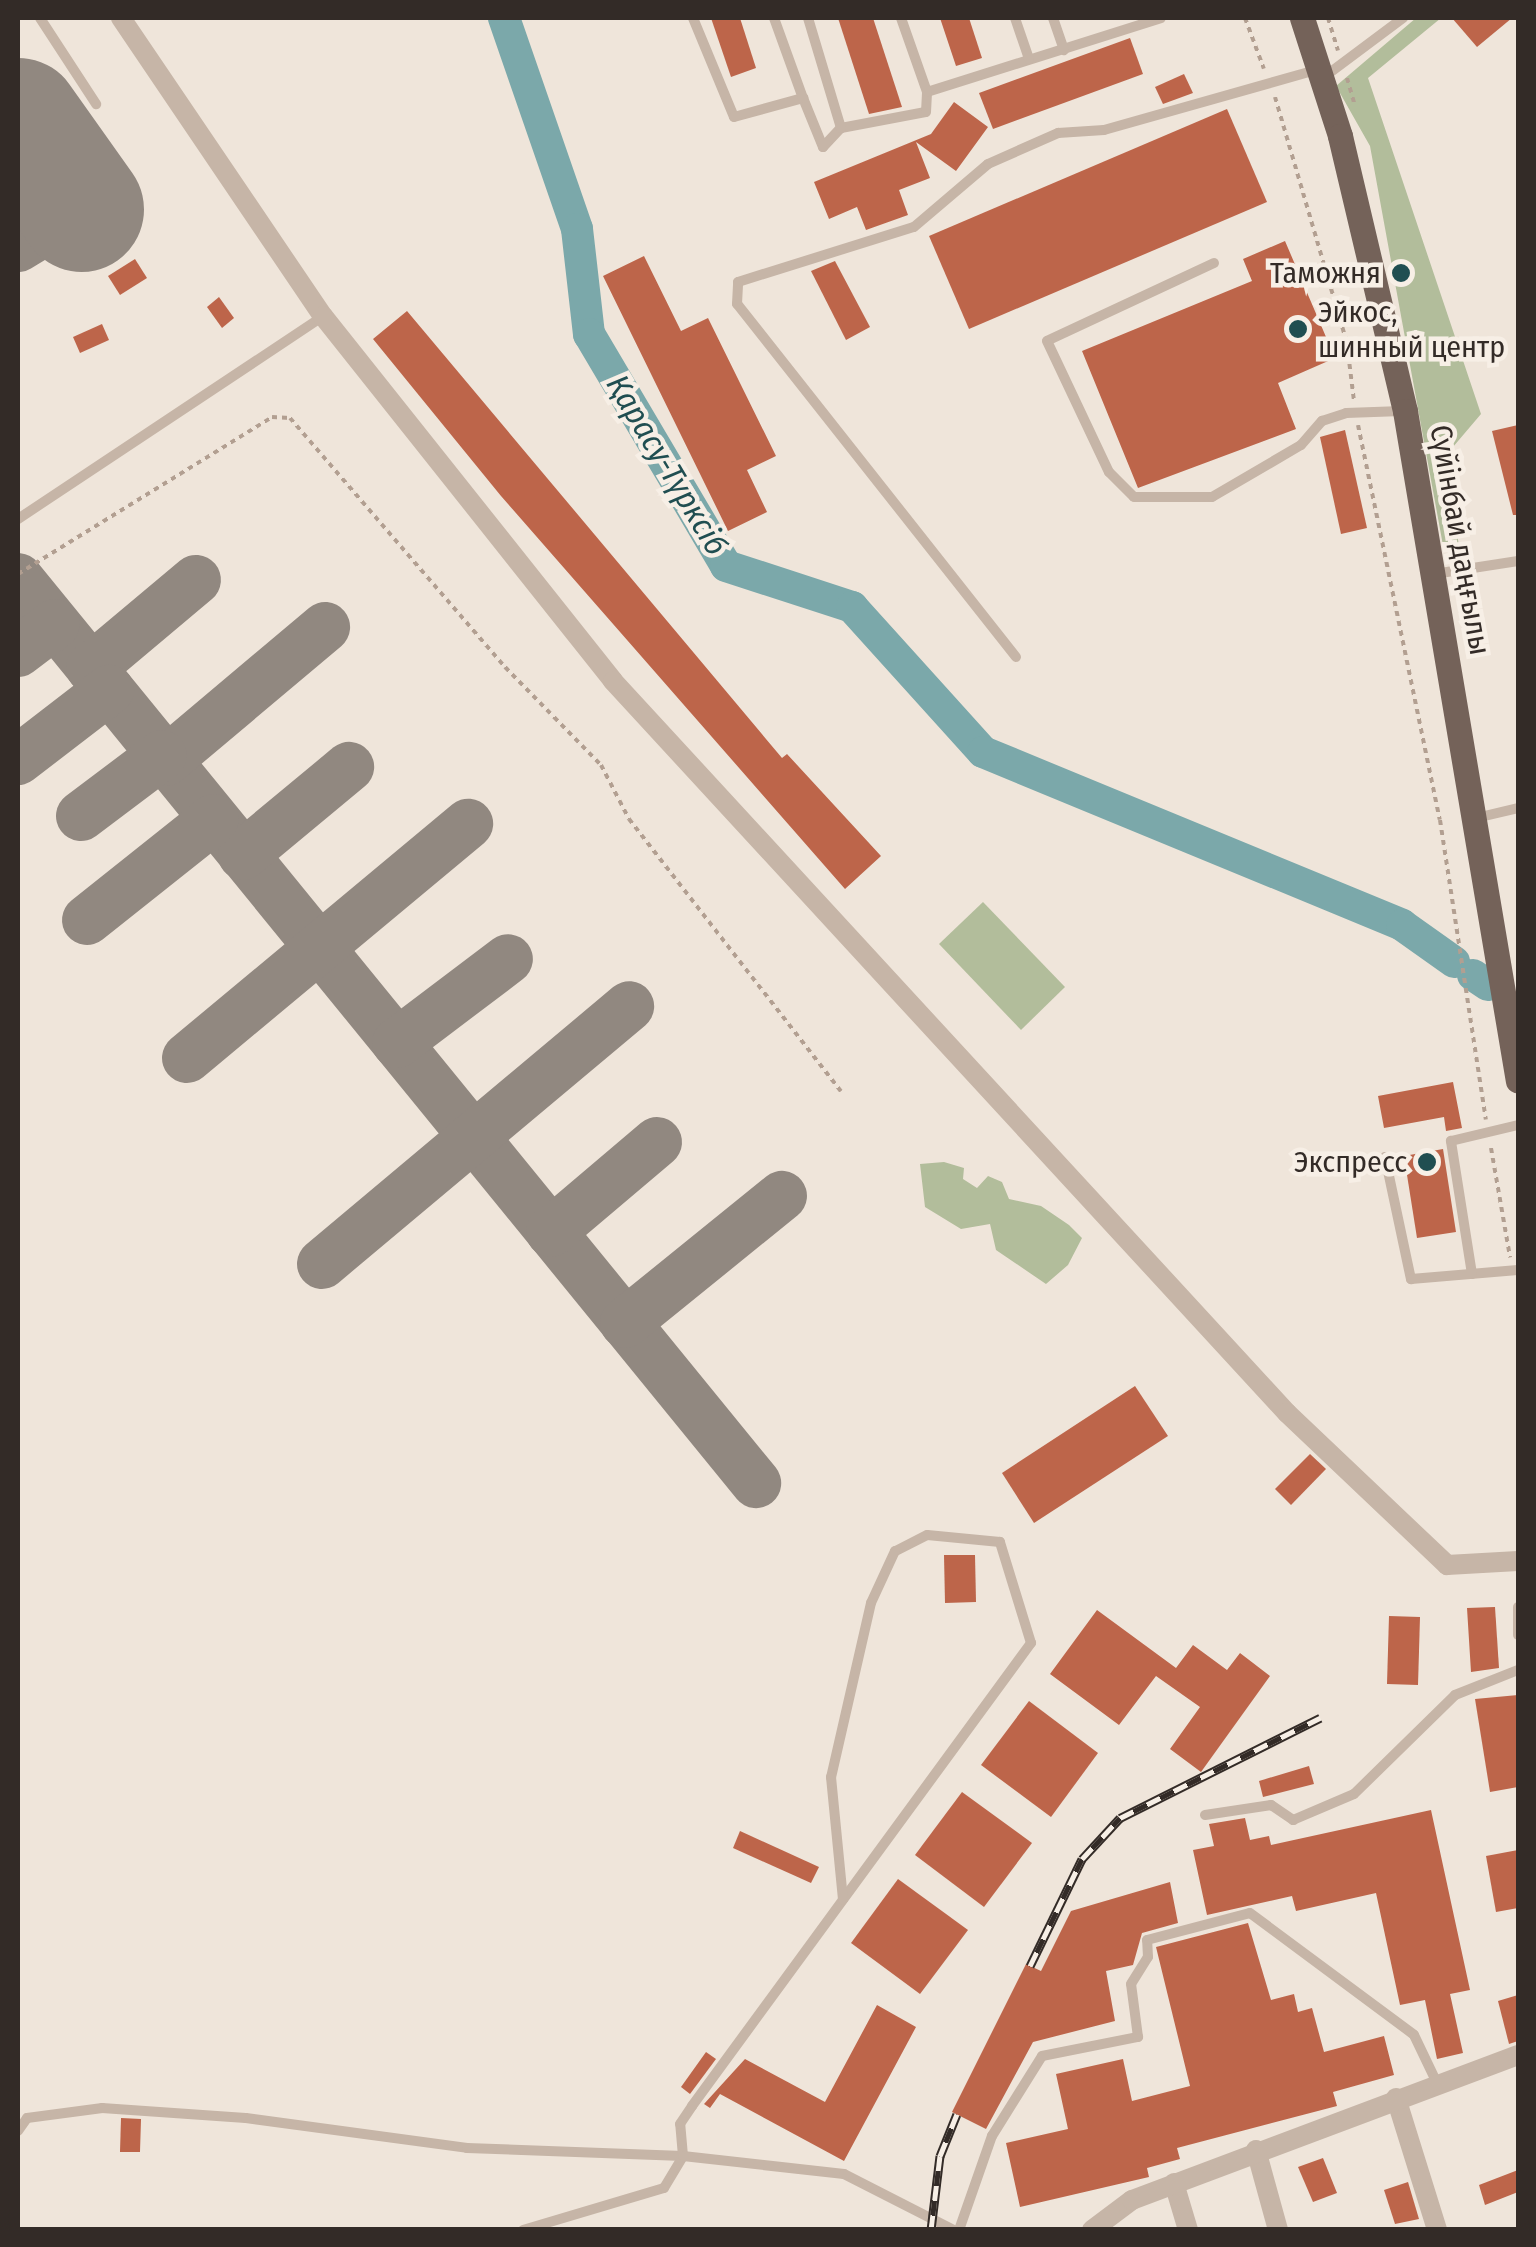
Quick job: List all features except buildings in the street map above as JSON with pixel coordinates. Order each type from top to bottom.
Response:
[{"type":"main road","name":"Сүйінбай даңғылы","points":[[1302,18],[1322,73],[1405,411],[1518,1081]]},
{"type":"street","points":[[121,18],[324,316],[613,680],[1287,1413],[1447,1565],[1518,1561]]},
{"type":"street","points":[[1092,2230],[1132,2200],[1256,2150],[1518,2055]]},
{"type":"street","points":[[1396,2098],[1437,2230]]},
{"type":"street","points":[[1256,2150],[1278,2230]]},
{"type":"street","points":[[1174,2183],[1188,2230]]},
{"type":"lane","points":[[40,18],[96,104]]},
{"type":"lane","points":[[693,18],[734,117],[803,98]]},
{"type":"lane","points":[[774,18],[823,146],[841,128],[926,112],[927,92],[901,18]]},
{"type":"lane","points":[[808,18],[841,128]]},
{"type":"lane","points":[[1015,18],[1029,58]]},
{"type":"lane","points":[[1053,18],[1064,50]]},
{"type":"lane","points":[[927,92],[1064,50],[1134,21],[1162,18]]},
{"type":"lane","points":[[1016,657],[738,304],[738,282],[914,227],[988,164],[1058,133],[1104,130],[1322,73],[1403,18]]},
{"type":"lane","points":[[1214,263],[1047,340],[1109,472],[1134,497],[1212,497],[1300,445],[1322,421],[1356,412],[1405,411]]},
{"type":"lane","points":[[18,519],[324,316]]},
{"type":"lane","points":[[1433,574],[1518,561]]},
{"type":"lane","points":[[1475,818],[1518,808]]},
{"type":"lane","points":[[1472,1274],[1450,1141],[1518,1125]]},
{"type":"lane","points":[[1385,1157],[1411,1279],[1516,1271]]},
{"type":"lane","points":[[523,2230],[664,2188],[683,2156],[680,2124],[686,2115],[1031,1643],[1000,1542],[927,1535],[895,1551],[871,1603],[831,1777],[843,1899]]},
{"type":"lane","points":[[1518,1606],[1518,1635]]},
{"type":"lane","points":[[1205,1814],[1271,1805],[1293,1820],[1354,1794],[1455,1695],[1518,1670]]},
{"type":"lane","points":[[18,2132],[22,2116],[102,2108],[246,2118],[467,2148],[683,2156],[844,2174],[956,2230],[992,2136],[1042,2056],[1138,2037],[1131,1984],[1148,1957],[1147,1940],[1250,1913],[1414,2035],[1437,2083]]},
{"type":"path","points":[[1244,18],[1296,150],[1348,344],[1356,412],[1440,820],[1488,1132],[1516,1271]]},
{"type":"path","points":[[18,574],[272,417],[290,418],[505,667],[602,765],[629,818],[841,1091]]},
{"type":"green space","points":[[1416,18],[1441,18],[1368,78],[1481,414],[1447,454],[1459,547],[1444,551],[1370,146],[1336,86]]},
{"type":"green space","points":[[983,902],[1065,987],[1021,1030],[939,944]]},
{"type":"green space","points":[[944,1162],[964,1168],[963,1179],[977,1188],[988,1176],[1002,1182],[1009,1199],[1041,1206],[1069,1225],[1082,1238],[1068,1265],[1046,1284],[996,1250],[990,1224],[961,1229],[925,1207],[920,1164]]},
{"type":"waterway","name":"Қарасу-Түрксіб","points":[[504,18],[577,229],[589,334],[726,566],[852,607],[983,752],[1402,925],[1454,962]]},
{"type":"waterway","name":"Қарасу-Түрксіб","points":[[1473,975],[1488,985]]},
{"type":"taxiway","points":[[18,247],[81,209]]},
{"type":"taxiway","points":[[18,578],[756,1483]]},
{"type":"taxiway","points":[[91,668],[196,580]]},
{"type":"taxiway","points":[[18,652],[55,624]]},
{"type":"taxiway","points":[[166,761],[325,627]]},
{"type":"taxiway","points":[[18,760],[109,690]]},
{"type":"taxiway","points":[[81,816],[162,755]]},
{"type":"taxiway","points":[[243,855],[349,767]]},
{"type":"taxiway","points":[[87,920],[214,819]]},
{"type":"taxiway","points":[[187,1058],[468,824]]},
{"type":"taxiway","points":[[397,1043],[508,959]]},
{"type":"taxiway","points":[[322,1264],[629,1006]]},
{"type":"taxiway","points":[[551,1232],[657,1142]]},
{"type":"taxiway","points":[[625,1323],[782,1196]]},
{"type":"runway","points":[[18,120],[81,209]]},
{"type":"railway","points":[[1030,1966],[1082,1859],[1120,1818],[1320,1718]]},
{"type":"railway","points":[[931,2230],[940,2156],[957,2114]]},
{"type":"place","name":"Таможня","points":[[1401,273]]},
{"type":"place","name":"Эйкос, шинный центр","points":[[1298,329]]},
{"type":"place","name":"Экспресс","points":[[1427,1162]]}]
